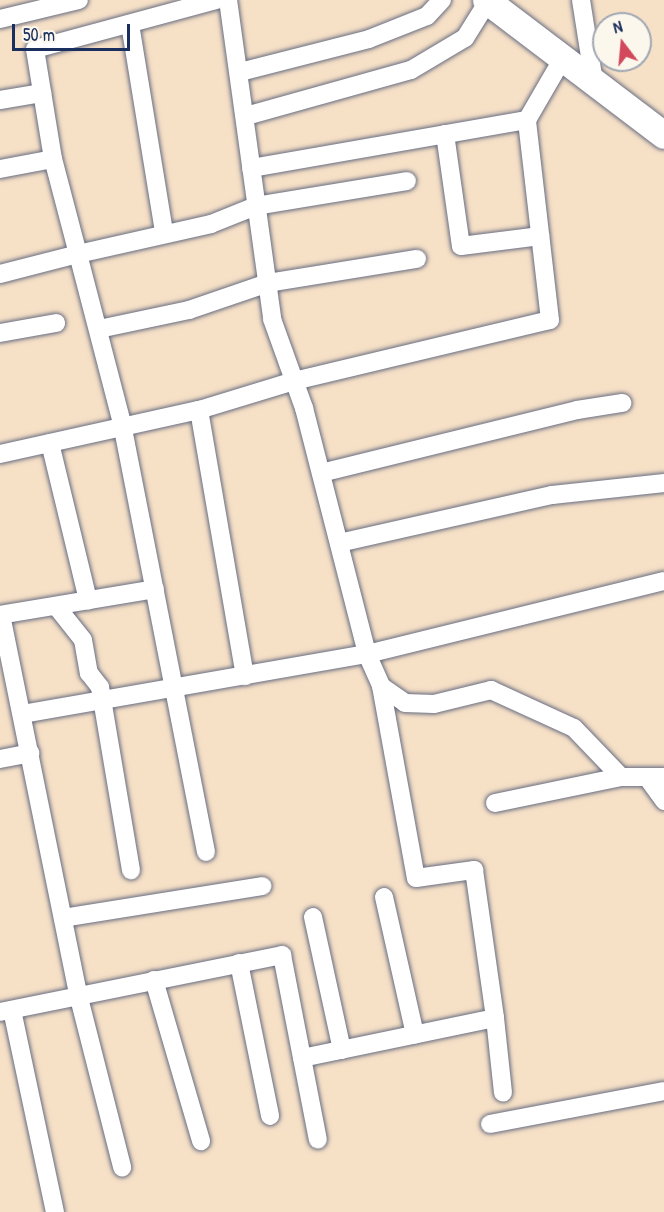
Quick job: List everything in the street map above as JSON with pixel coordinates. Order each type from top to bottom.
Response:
[{"type":"highway","points":[[487,1],[664,135]]},
{"type":"street","points":[[0,19],[79,0]]},
{"type":"street","points":[[206,852],[123,427],[53,159],[35,49],[216,0]]},
{"type":"street","points":[[228,0],[240,72],[272,319],[294,381],[321,473],[367,654],[381,686],[416,878],[474,870],[503,1093]]},
{"type":"street","points":[[240,72],[369,39],[427,16],[442,0]]},
{"type":"street","points":[[581,0],[594,82]]},
{"type":"street","points":[[246,116],[411,70],[465,38],[487,1]]},
{"type":"street","points":[[130,24],[164,232]]},
{"type":"street","points":[[0,454],[199,410],[294,381],[550,320],[527,120],[563,58]]},
{"type":"street","points":[[0,100],[42,93]]},
{"type":"street","points":[[251,168],[527,120]]},
{"type":"street","points":[[445,134],[461,246],[540,236]]},
{"type":"street","points":[[0,169],[53,159]]},
{"type":"street","points":[[0,274],[164,232],[211,224],[256,206],[407,181]]},
{"type":"street","points":[[99,329],[189,310],[268,283],[417,259]]},
{"type":"street","points":[[0,333],[56,322]]},
{"type":"street","points":[[321,473],[577,410],[622,403]]},
{"type":"street","points":[[199,410],[245,676]]},
{"type":"street","points":[[50,444],[88,600]]},
{"type":"street","points":[[339,543],[552,495],[664,483]]},
{"type":"street","points":[[22,714],[367,654],[664,580]]},
{"type":"street","points":[[122,1167],[78,994],[22,714],[7,683],[1,615],[155,589]]},
{"type":"street","points":[[56,606],[83,640],[89,673],[100,687],[131,870]]},
{"type":"street","points":[[381,686],[405,703],[434,704],[491,690],[574,728],[621,777]]},
{"type":"street","points":[[0,759],[30,753]]},
{"type":"street","points":[[495,803],[621,777],[657,778],[664,801]]},
{"type":"street","points":[[63,918],[262,886]]},
{"type":"street","points":[[384,897],[415,1035]]},
{"type":"street","points":[[313,917],[342,1050]]},
{"type":"street","points":[[55,1212],[6,1011],[78,994],[282,955],[318,1140]]},
{"type":"street","points":[[239,963],[270,1116]]},
{"type":"street","points":[[154,980],[201,1141]]},
{"type":"street","points":[[302,1058],[495,1018]]},
{"type":"street","points":[[490,1124],[664,1091]]}]
